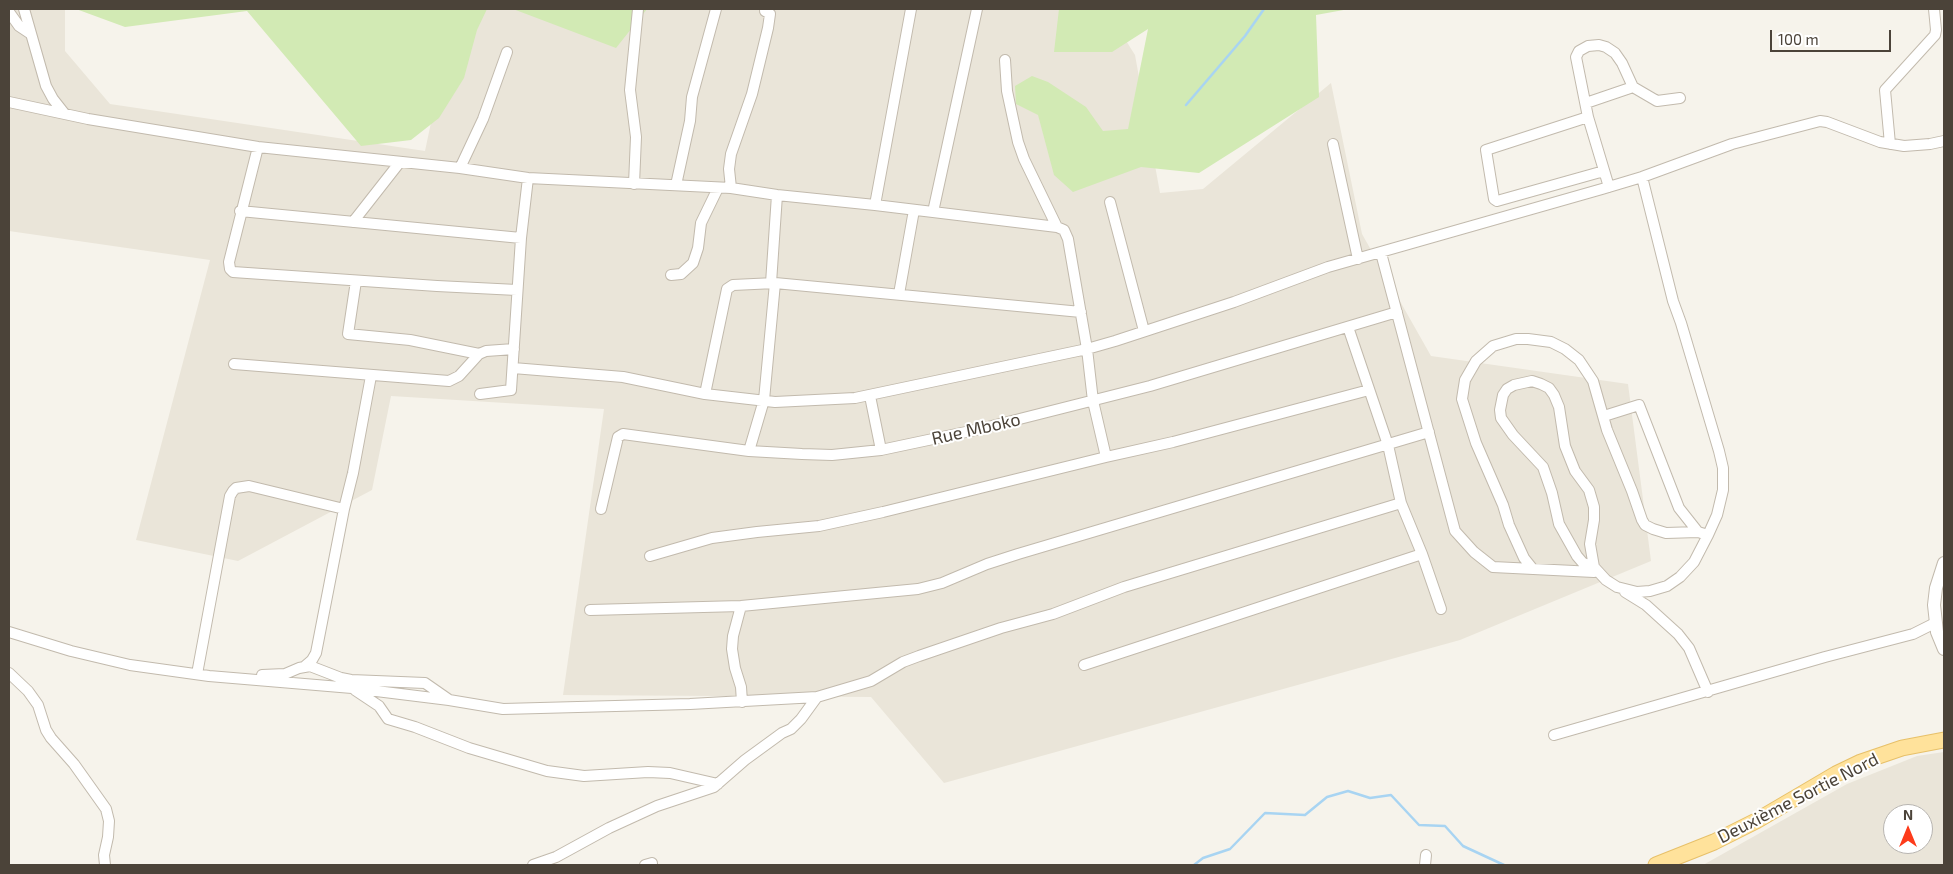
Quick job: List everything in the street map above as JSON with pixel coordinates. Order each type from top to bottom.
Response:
[{"type":"main road","name":"Deuxième Sortie Nord","points":[[1656,865],[1731,833],[1861,762],[1902,748],[1944,740]]},
{"type":"street","points":[[24,9],[46,86],[64,113]]},
{"type":"street","points":[[634,184],[636,137],[630,90],[638,9]]},
{"type":"street","points":[[676,186],[690,121],[692,96],[716,9]]},
{"type":"street","points":[[874,205],[911,9]]},
{"type":"street","points":[[934,212],[977,9]]},
{"type":"street","points":[[1890,144],[1884,90],[1935,35],[1934,9]]},
{"type":"street","points":[[730,188],[729,169],[732,154],[752,94],[768,28],[770,14],[765,11]]},
{"type":"street","points":[[9,12],[19,26],[31,34]]},
{"type":"street","points":[[1609,187],[1588,117],[1576,57],[1578,51],[1582,48],[1599,45],[1606,47],[1615,53],[1622,63],[1633,87],[1657,102],[1680,98]]},
{"type":"street","points":[[460,168],[483,119],[507,52]]},
{"type":"street","points":[[1005,60],[1007,91],[1018,142],[1024,159],[1057,227]]},
{"type":"street","points":[[1586,103],[1633,87]]},
{"type":"street","points":[[9,104],[258,147],[460,168],[528,178],[730,188],[1057,227],[1064,230],[1068,239],[1087,349],[1093,401],[1106,457]]},
{"type":"street","points":[[1588,117],[1486,150],[1494,199],[1497,201],[1604,171]]},
{"type":"street","points":[[513,368],[623,378],[705,394],[764,400],[829,400],[870,396],[1087,349],[1144,332],[1358,258],[1609,187],[1732,144],[1820,121],[1890,144],[1917,146],[1944,141]]},
{"type":"street","points":[[1333,144],[1358,258]]},
{"type":"street","points":[[258,147],[228,262],[233,272],[517,290]]},
{"type":"street","points":[[353,222],[400,162]]},
{"type":"street","points":[[1618,587],[1637,592],[1650,591],[1668,586],[1680,577],[1694,562],[1703,534],[1717,515],[1723,490],[1723,468],[1673,301],[1642,177]]},
{"type":"street","points":[[480,394],[511,390],[521,238],[528,178]]},
{"type":"street","points":[[671,275],[681,274],[692,263],[698,248],[701,223],[718,188]]},
{"type":"street","points":[[749,450],[764,400],[773,283],[777,195]]},
{"type":"street","points":[[1110,202],[1144,332]]},
{"type":"street","points":[[898,294],[914,210]]},
{"type":"street","points":[[240,211],[521,238]]},
{"type":"street","points":[[1381,253],[1456,531],[1474,552],[1494,567],[1596,569]]},
{"type":"street","points":[[356,281],[348,334],[410,340],[479,354]]},
{"type":"street","points":[[705,394],[727,289],[737,285],[773,283],[1081,312]]},
{"type":"street","name":"Rue Mboko","points":[[601,509],[620,435],[749,450],[832,455],[881,450],[980,429],[1093,401],[1227,364],[1397,312]]},
{"type":"street","points":[[1348,327],[1388,445],[1401,504],[1422,554],[1441,609]]},
{"type":"street","points":[[1532,568],[1524,558],[1468,424],[1462,399],[1462,390],[1468,372],[1483,354],[1494,346],[1505,342],[1528,339],[1551,342],[1565,349],[1585,369],[1593,381],[1607,430],[1645,525],[1666,533],[1703,534]]},
{"type":"street","points":[[234,364],[449,381],[460,376],[479,354],[486,351],[514,349]]},
{"type":"street","points":[[209,676],[226,673],[285,674],[305,666],[316,653],[344,509],[354,473],[372,376]]},
{"type":"street","points":[[1596,569],[1590,544],[1594,507],[1589,490],[1575,471],[1565,446],[1554,395],[1549,388],[1541,384],[1522,382],[1507,389],[1503,395],[1500,410],[1501,418],[1513,435],[1543,467],[1549,482],[1559,524],[1568,542],[1583,563],[1596,569],[1618,587],[1646,605],[1678,634],[1689,648],[1708,692]]},
{"type":"street","points":[[650,556],[712,538],[819,526],[883,512],[1173,442],[1369,390]]},
{"type":"street","points":[[870,396],[881,450]]},
{"type":"street","points":[[1604,416],[1639,405],[1679,508],[1703,534]]},
{"type":"street","points":[[590,610],[741,606],[918,589],[942,583],[986,564],[1018,554],[1429,432]]},
{"type":"street","points":[[197,674],[230,496],[233,491],[236,488],[249,486],[344,509]]},
{"type":"street","points":[[9,632],[71,651],[130,665],[209,676],[352,688],[503,709],[522,710],[542,707],[582,708],[742,702],[817,696],[871,681],[903,662],[919,656],[1002,628],[1053,614],[1124,587],[1401,504]]},
{"type":"street","points":[[1573,548],[1590,544]]},
{"type":"street","points":[[1084,665],[1422,554]]},
{"type":"street","points":[[1944,563],[1936,588],[1934,605],[1935,622],[1944,650]]},
{"type":"street","points":[[741,606],[733,636],[732,649],[735,668],[741,686],[742,702]]},
{"type":"street","points":[[1554,735],[1913,634],[1935,622]]},
{"type":"street","points":[[305,666],[351,680],[425,683],[449,700]]},
{"type":"street","points":[[9,673],[28,691],[38,705],[46,730],[51,738],[74,764],[106,809],[109,821],[104,855],[105,865]]},
{"type":"street","points":[[352,688],[379,706],[388,719],[415,727],[469,748],[547,771],[584,776],[648,772],[670,773],[718,784]]},
{"type":"street","points":[[533,865],[556,857],[609,828],[657,806],[707,791],[718,784],[745,760],[791,728],[801,719],[817,696]]},
{"type":"shaded area","points":[[9,9],[65,9],[65,51],[110,104],[425,151],[455,9],[1106,9],[1135,55],[1160,193],[1203,189],[1331,83],[1362,234],[1431,356],[1628,384],[1651,561],[1460,640],[944,783],[871,697],[563,695],[604,409],[391,396],[372,490],[238,561],[136,540],[210,260],[9,231]]},
{"type":"shaded area","points":[[1944,752],[1944,865],[1703,865],[1847,784],[1917,756]]},
{"type":"green space","points":[[76,9],[487,9],[477,30],[464,78],[439,118],[411,140],[361,146],[247,11],[125,27]]},
{"type":"green space","points":[[513,9],[647,9],[616,48]]},
{"type":"green space","points":[[1059,9],[1349,9],[1316,15],[1319,97],[1199,173],[1141,167],[1073,192],[1054,175],[1038,115],[1016,104],[1015,86],[1032,76],[1048,82],[1086,107],[1103,131],[1128,129],[1148,29],[1112,52],[1054,52]]},
{"type":"waterway","points":[[1186,105],[1245,36],[1264,9]]},
{"type":"waterway","points":[[1194,865],[1203,858],[1230,849],[1265,813],[1305,815],[1327,797],[1348,791],[1370,798],[1391,795],[1419,825],[1445,826],[1463,846],[1504,865]]}]
